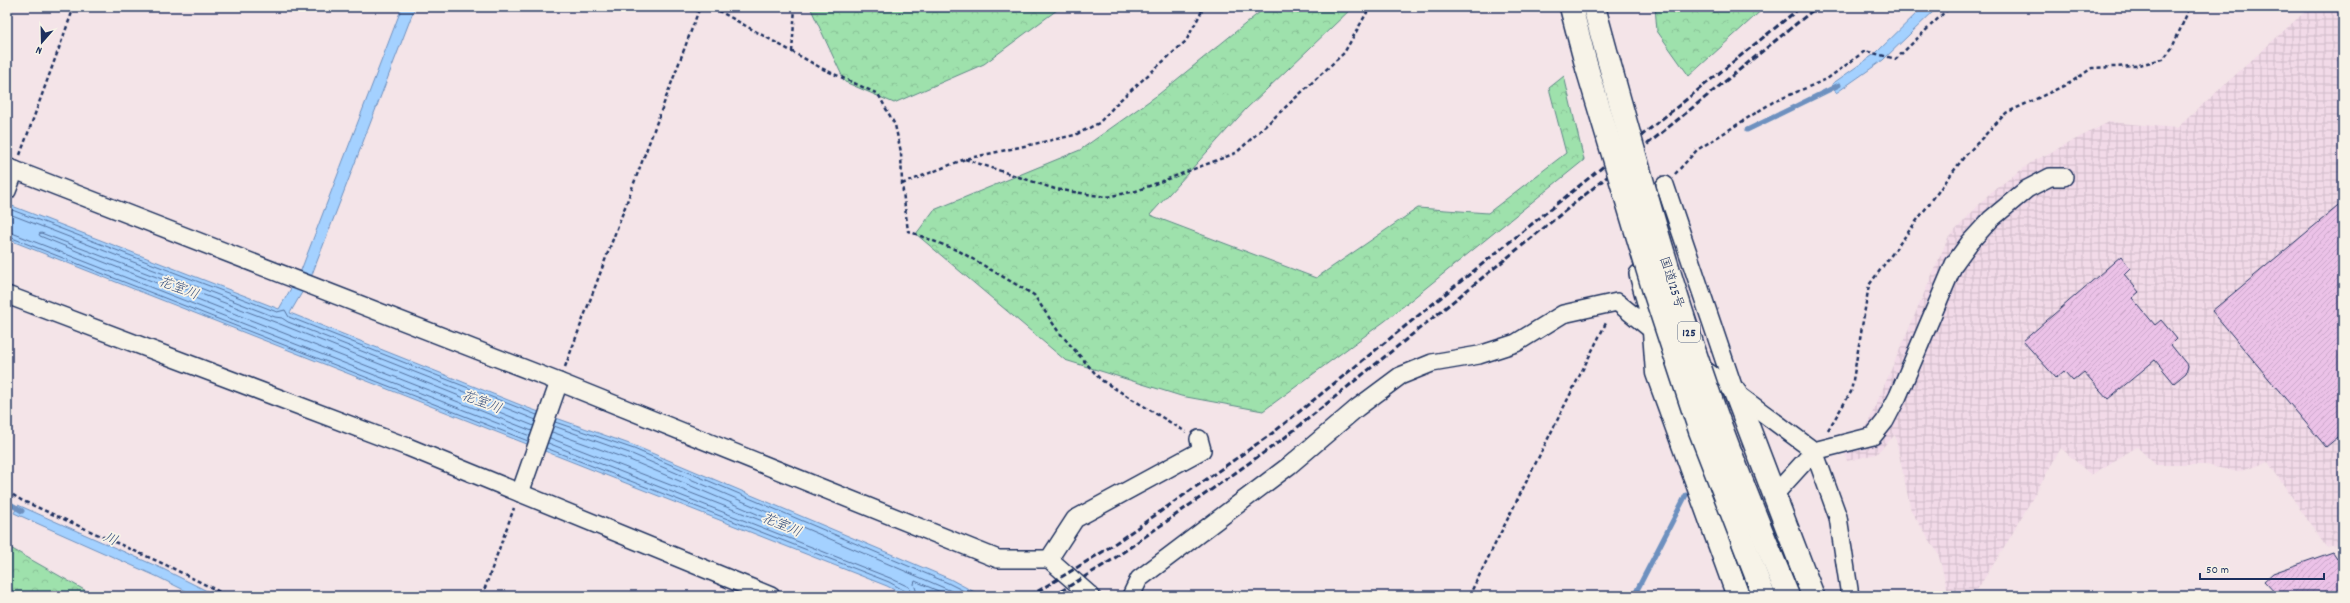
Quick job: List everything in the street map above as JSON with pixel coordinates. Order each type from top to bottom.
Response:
[{"type":"highway","name":"国道125号","points":[[1571,7],[1587,68],[1653,288],[1700,431],[1764,596]]},
{"type":"highway","name":"国道125号","points":[[1594,7],[1678,297],[1721,426],[1788,596]]},
{"type":"highway","points":[[1654,332],[1657,372],[1738,596]]},
{"type":"highway","points":[[1735,392],[1813,596]]},
{"type":"street","points":[[7,191],[11,168],[559,382],[998,559],[1050,559],[1091,596]]},
{"type":"street","points":[[1774,494],[1814,451],[1874,436],[1898,396],[1954,264],[1970,242],[1991,219],[2027,189],[2050,177],[2064,176]]},
{"type":"street","points":[[1665,185],[1735,392]]},
{"type":"street","points":[[1633,256],[1654,332]]},
{"type":"street","points":[[7,295],[408,448],[771,596]]},
{"type":"street","points":[[1131,596],[1139,579],[1290,465],[1358,408],[1400,376],[1432,363],[1479,355],[1516,343],[1563,314],[1617,302],[1654,332],[1814,451],[1838,517],[1850,596]]},
{"type":"street","points":[[520,493],[559,382]]},
{"type":"street","points":[[1050,559],[1075,519],[1202,450],[1199,439]]},
{"type":"path","points":[[11,168],[74,7]]},
{"type":"path","points":[[559,382],[700,7]]},
{"type":"path","points":[[712,7],[792,53],[878,94],[895,126],[901,152],[902,184],[908,231],[959,251],[1034,295],[1058,331],[1101,380],[1199,439]]},
{"type":"path","points":[[792,53],[795,7]]},
{"type":"path","points":[[902,184],[965,159],[1075,135],[1099,123],[1186,41],[1204,7]]},
{"type":"path","points":[[965,159],[1055,189],[1106,197],[1136,191],[1236,153],[1344,53],[1370,7]]},
{"type":"path","points":[[1665,185],[1697,150],[1773,102],[1827,79],[1865,51],[1896,59],[1950,7]]},
{"type":"path","points":[[1814,451],[1850,392],[1869,285],[1964,157],[2006,113],[2058,90],[2092,68],[2135,66],[2163,59],[2172,48],[2190,7]]},
{"type":"path","points":[[1469,596],[1617,302]]},
{"type":"path","points":[[7,491],[21,500],[166,565],[228,596]]},
{"type":"path","points":[[482,596],[520,493]]},
{"type":"shaded area","points":[[2310,7],[2343,7],[2343,544],[2326,547],[2268,462],[2238,472],[2206,465],[2156,465],[2137,447],[2091,475],[2061,448],[2004,548],[1973,596],[1949,596],[1938,553],[1911,511],[1895,435],[1876,454],[1847,461],[1841,436],[1859,432],[1868,423],[1948,238],[1990,193],[2032,162],[2109,122],[2177,128]]},
{"type":"green space","points":[[810,7],[1061,7],[984,64],[894,103],[845,82]]},
{"type":"green space","points":[[1266,7],[1353,7],[1246,109],[1150,215],[1316,278],[1418,208],[1488,213],[1566,153],[1549,88],[1564,76],[1584,160],[1385,321],[1263,411],[1181,396],[1065,360],[916,234],[934,210],[1080,150],[1159,94]]},
{"type":"green space","points":[[1655,7],[1765,7],[1689,76],[1657,31]]},
{"type":"green space","points":[[7,546],[95,596],[7,596]]},
{"type":"water","name":"花室川","points":[[402,7],[415,7],[311,277],[290,313],[528,408],[635,446],[950,579],[982,596],[906,596],[887,586],[7,239],[7,204],[279,309],[300,273]]},
{"type":"water","points":[[1923,7],[1938,7],[1883,60],[1836,93],[1832,84],[1876,53]]},
{"type":"water","points":[[18,505],[163,569],[217,596],[196,596],[158,577],[14,513]]},
{"type":"building","points":[[2343,202],[2343,433],[2326,447],[2212,311]]},
{"type":"building","points":[[2121,256],[2130,268],[2124,274],[2139,292],[2132,298],[2155,325],[2161,320],[2177,339],[2171,345],[2188,366],[2186,373],[2174,383],[2155,360],[2108,399],[2084,372],[2073,381],[2064,371],[2056,378],[2023,341]]},
{"type":"building","points":[[2333,552],[2337,558],[2343,555],[2343,596],[2278,596],[2264,581],[2273,573]]},
{"type":"waterway","points":[[1747,130],[1839,85]]},
{"type":"waterway","points":[[1634,596],[1686,495]]},
{"type":"waterway","name":"川","points":[[7,502],[22,511]]},
{"type":"railway","points":[[1030,596],[1104,551],[1274,432],[1801,7]]},
{"type":"railway","points":[[1053,596],[1112,560],[1283,439],[1817,7]]}]
